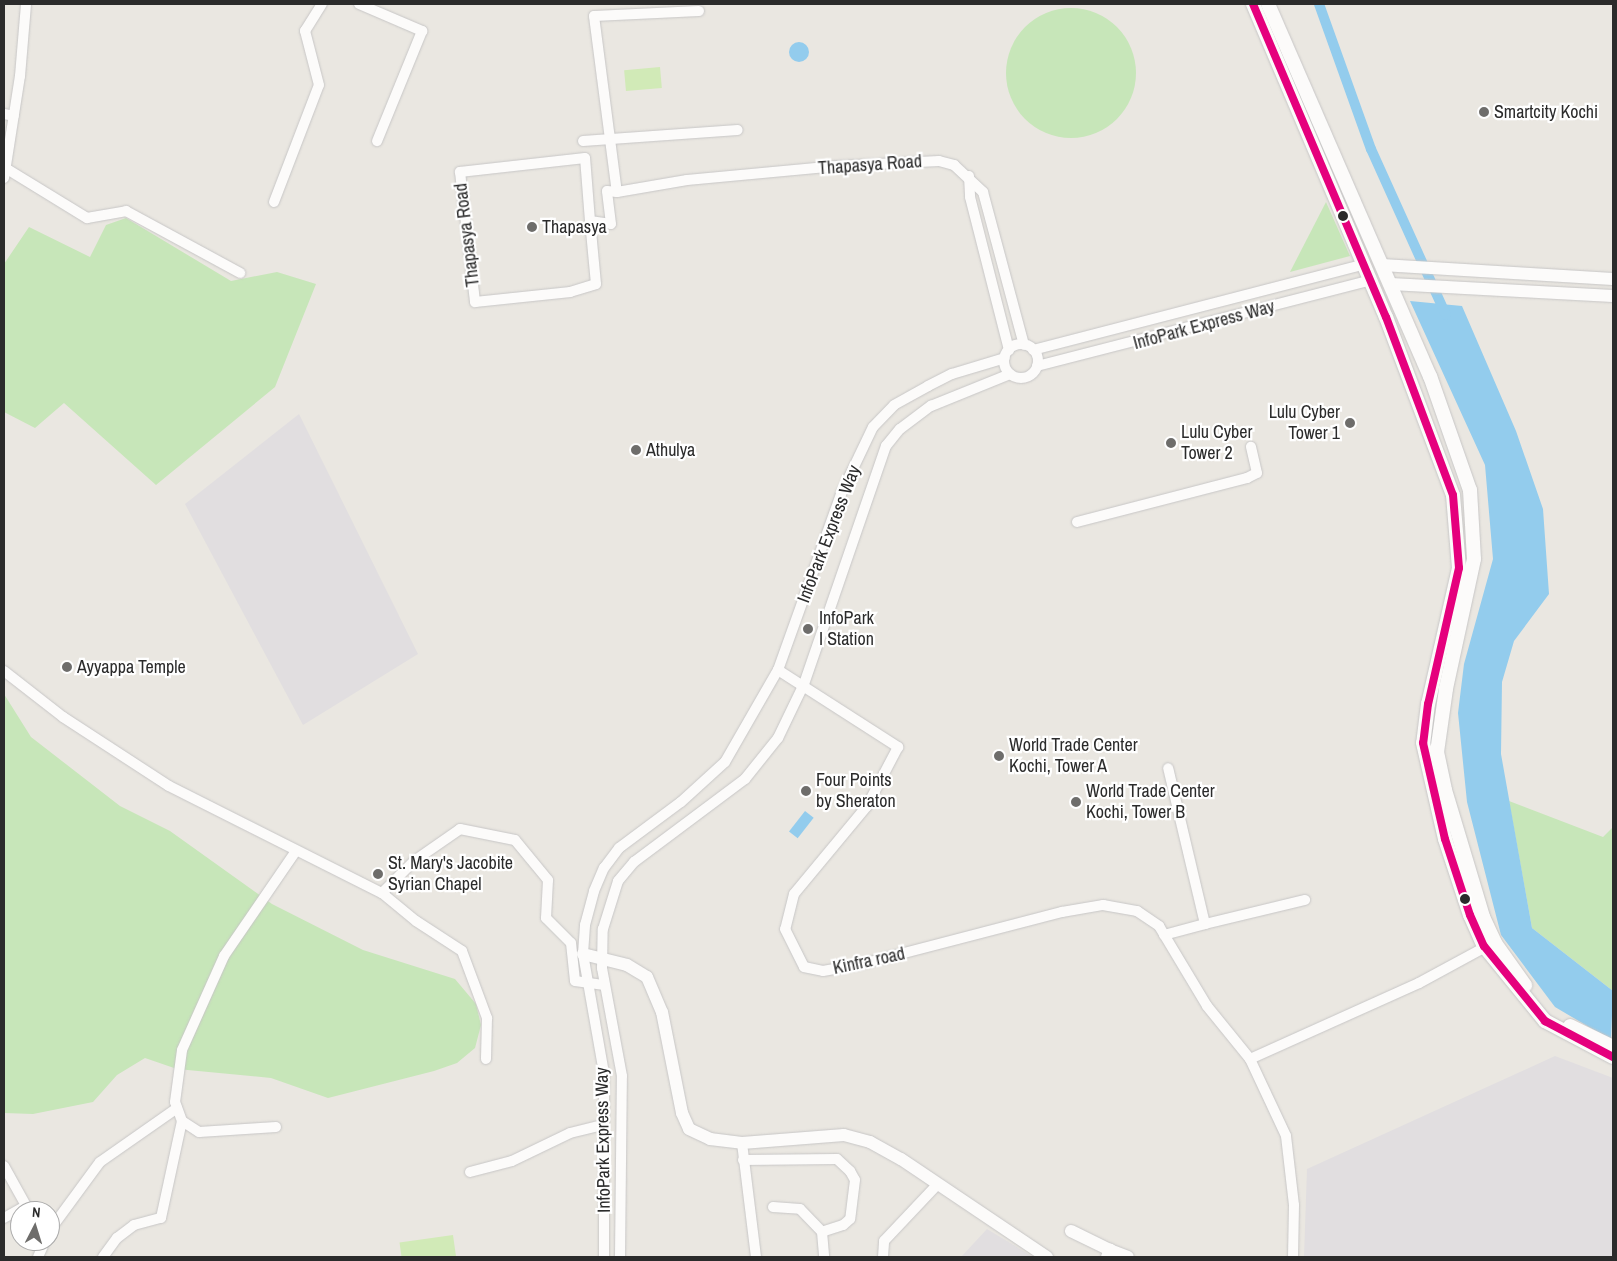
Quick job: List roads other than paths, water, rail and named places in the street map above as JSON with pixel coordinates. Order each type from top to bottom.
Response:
[{"type":"main road","points":[[1253,4],[1362,265],[1386,317],[1455,503],[1460,568],[1428,704],[1423,743],[1445,839],[1473,924],[1545,1021],[1613,1057]]},
{"type":"main road","points":[[1268,4],[1382,265],[1398,284],[1470,490],[1474,559],[1446,689],[1437,752],[1453,819],[1483,917],[1489,944],[1548,1011],[1613,1047]]},
{"type":"street","points":[[26,4],[14,116],[5,173],[87,218],[126,211],[240,273]]},
{"type":"street","points":[[274,202],[319,85],[305,31],[322,4]]},
{"type":"street","points":[[359,4],[422,31],[377,141]]},
{"type":"street","points":[[590,221],[611,224],[607,192],[617,192],[594,16],[699,11]]},
{"type":"street","points":[[4,114],[14,116]]},
{"type":"street","points":[[583,141],[738,130]]},
{"type":"street","name":"Thapasya Road","points":[[585,158],[590,221],[596,284],[570,292],[475,302],[460,172],[585,158]]},
{"type":"street","name":"Thapasya Road","points":[[617,192],[696,179],[938,161],[954,164],[970,176],[983,192],[1029,347],[1037,366]]},
{"type":"street","points":[[970,176],[970,197],[1010,374]]},
{"type":"street","name":"InfoPark Express Way","points":[[604,1257],[604,1073],[583,954],[585,925],[594,891],[604,868],[619,848],[718,770],[778,670],[841,494],[873,427],[894,405],[928,386],[952,374],[1007,354],[1362,265]]},
{"type":"street","points":[[1382,265],[1522,276],[1613,279]]},
{"type":"street","name":"InfoPark Express Way","points":[[620,1257],[622,1076],[603,985],[602,957],[603,929],[618,882],[634,862],[744,780],[778,738],[804,684],[886,446],[900,429],[931,406],[1010,374],[1024,378],[1037,366],[1369,281]]},
{"type":"street","points":[[1398,284],[1520,293],[1613,296]]},
{"type":"street","points":[[1077,522],[1247,478],[1257,473],[1251,447]]},
{"type":"street","points":[[778,670],[804,684]]},
{"type":"street","points":[[4,671],[63,717],[169,786],[382,893],[416,921],[462,951],[487,1018],[486,1059]]},
{"type":"street","name":"Kinfra road","points":[[804,684],[898,747],[867,806],[794,894],[785,929],[804,967],[823,971],[858,965],[1062,912],[1103,905],[1137,911],[1159,926],[1164,936]]},
{"type":"street","points":[[1168,768],[1204,924]]},
{"type":"street","points":[[382,893],[414,861],[460,829],[515,840],[548,880],[546,918],[552,928],[568,937],[574,978],[587,984],[603,985]]},
{"type":"street","points":[[103,1257],[117,1238],[134,1225],[161,1218],[182,1121],[175,1102],[182,1050],[224,956],[296,851]]},
{"type":"street","points":[[1294,1257],[1294,1206],[1286,1136],[1250,1059],[1212,1013],[1164,936],[1204,924],[1305,900]]},
{"type":"street","points":[[1250,1059],[1419,983],[1489,944]]},
{"type":"street","points":[[583,954],[602,957],[647,977],[662,1012],[682,1113],[689,1129],[710,1140],[742,1143],[844,1135],[887,1150],[936,1185],[1047,1257]]},
{"type":"street","points":[[60,1216],[100,1162],[152,1129],[177,1108]]},
{"type":"street","points":[[182,1121],[199,1132],[276,1127]]},
{"type":"street","points":[[470,1172],[512,1161],[570,1133],[603,1124]]},
{"type":"street","points":[[742,1143],[756,1257]]},
{"type":"street","points":[[744,1160],[836,1159],[850,1171],[854,1180],[850,1219],[843,1225],[822,1232]]},
{"type":"street","points":[[4,1166],[24,1201]]},
{"type":"street","points":[[883,1257],[884,1241],[936,1185]]},
{"type":"street","points":[[773,1207],[800,1210],[822,1232],[824,1257]]},
{"type":"street","points":[[1071,1231],[1109,1254],[1128,1257]]},
{"type":"water","points":[[799,42],[806,45],[809,52],[806,59],[799,62],[792,59],[789,52],[792,45]]},
{"type":"water","points":[[1410,301],[1462,306],[1516,431],[1543,509],[1549,594],[1514,641],[1502,682],[1501,754],[1532,928],[1613,991],[1611,1040],[1555,1007],[1501,935],[1467,802],[1458,713],[1464,664],[1493,559],[1485,465]]},
{"type":"water","points":[[805,811],[814,818],[798,838],[789,831]]},
{"type":"waterway","points":[[1319,4],[1371,149],[1446,315]]},
{"type":"place","name":"Smartcity Kochi","points":[[1484,112]]},
{"type":"place","name":"Thapasya","points":[[532,227]]},
{"type":"place","name":"Lulu Cyber Tower 1","points":[[1350,423]]},
{"type":"place","name":"Lulu Cyber Tower 2","points":[[1171,443]]},
{"type":"place","name":"Athulya","points":[[636,450]]},
{"type":"place","name":"InfoPark I Station","points":[[808,629]]},
{"type":"place","name":"Ayyappa Temple","points":[[67,667]]},
{"type":"place","name":"World Trade Center Kochi, Tower A","points":[[999,756]]},
{"type":"place","name":"Four Points by Sheraton","points":[[806,791]]},
{"type":"place","name":"World Trade Center Kochi, Tower B","points":[[1076,802]]},
{"type":"place","name":"St. Mary's Jacobite Syrian Chapel","points":[[378,874]]}]
